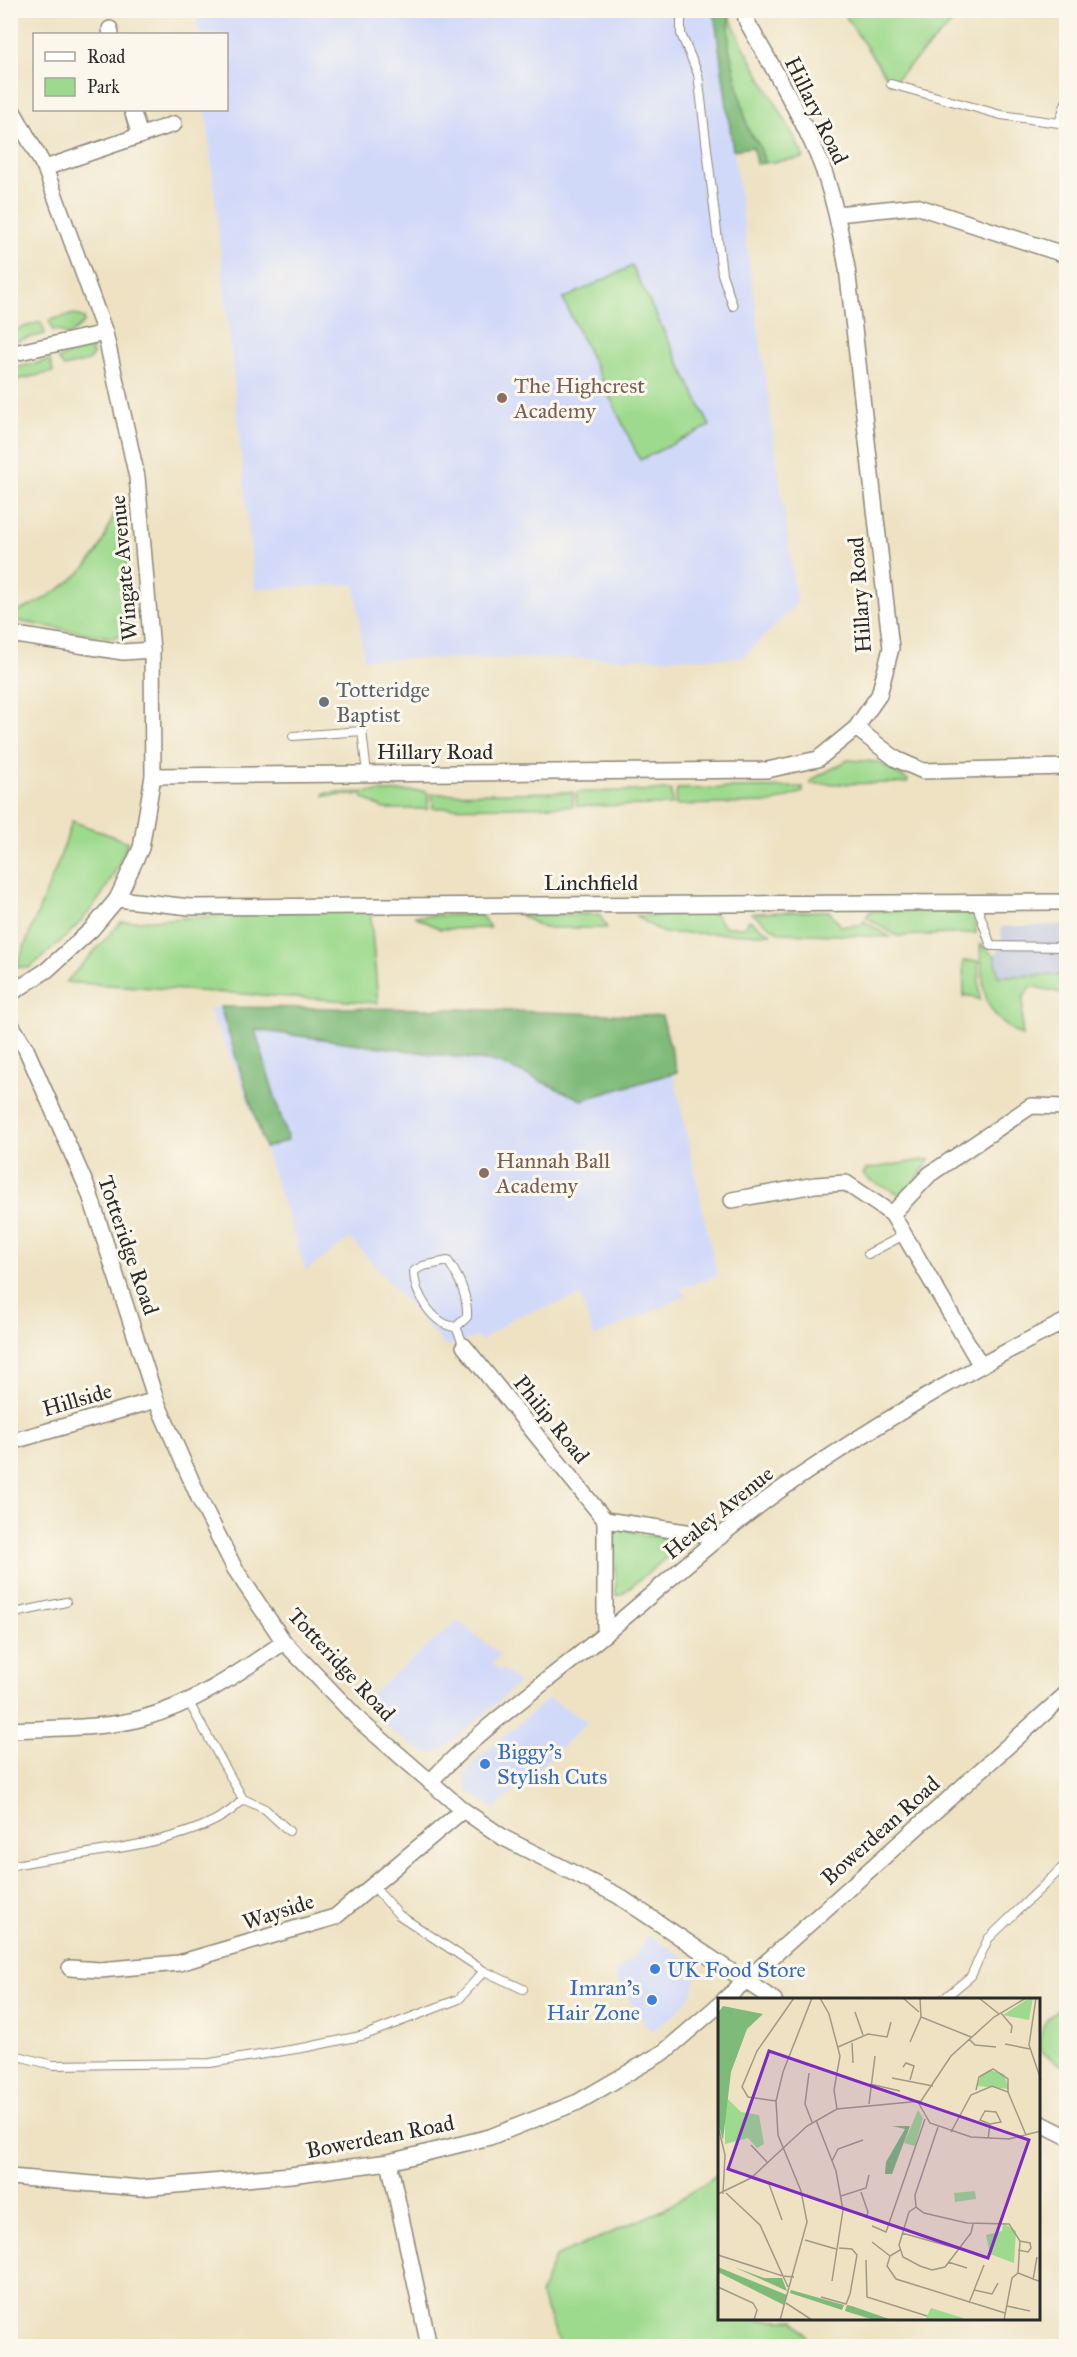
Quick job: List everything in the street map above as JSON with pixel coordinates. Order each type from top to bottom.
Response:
[{"type":"street","name":"Hillary Road","points":[[153,776],[767,770],[818,759],[856,728],[879,695],[891,648],[847,268],[837,214],[819,158],[794,106],[747,22],[744,10]]},
{"type":"street","name":"Wingate Avenue","points":[[10,106],[45,168],[105,333],[137,477],[152,650],[153,776],[141,848],[117,899],[92,929],[48,970],[10,994]]},
{"type":"street","points":[[132,111],[140,136]]},
{"type":"street","points":[[45,168],[174,124]]},
{"type":"street","points":[[837,214],[916,206],[1066,255]]},
{"type":"street","points":[[10,354],[105,333]]},
{"type":"street","points":[[10,634],[123,652],[152,650]]},
{"type":"street","points":[[856,728],[896,759],[923,771],[1066,767]]},
{"type":"street","name":"Linchfield","points":[[117,899],[190,907],[1066,902]]},
{"type":"street","name":"Totteridge Road","points":[[10,1023],[26,1049],[89,1192],[156,1400],[199,1498],[235,1569],[284,1642],[361,1722],[463,1810],[504,1838],[617,1895],[771,1998]]},
{"type":"street","points":[[892,1214],[930,1174],[1031,1106],[1066,1107]]},
{"type":"street","points":[[732,1200],[815,1185],[846,1183],[892,1214],[980,1364]]},
{"type":"street","name":"Healey Avenue","points":[[430,1782],[463,1747],[605,1634],[720,1537],[796,1479],[980,1364],[1066,1321]]},
{"type":"street","name":"Philip Road","points":[[464,1346],[605,1520]]},
{"type":"street","name":"Hillside","points":[[10,1442],[156,1400]]},
{"type":"street","points":[[605,1634],[605,1520],[720,1537]]},
{"type":"street","points":[[10,1730],[70,1727],[142,1718],[188,1701],[239,1673],[284,1642]]},
{"type":"street","name":"Bowerdean Road","points":[[726,1998],[1066,1694]]},
{"type":"street","name":"Wayside","points":[[70,1968],[100,1970],[179,1963],[223,1952],[335,1917],[374,1887],[463,1810]]},
{"type":"street","name":"Bowerdean Road","points":[[10,2177],[141,2188],[291,2175],[389,2162],[490,2136],[578,2102],[664,2052],[718,2006]]},
{"type":"street","points":[[1041,2124],[1066,2136]]},
{"type":"street","points":[[389,2162],[429,2346]]},
{"type":"lane","points":[[681,10],[681,34],[698,74],[722,274],[733,306]]},
{"type":"lane","points":[[891,84],[1001,115],[1059,123],[1066,102]]},
{"type":"lane","points":[[292,736],[362,731],[367,774]]},
{"type":"lane","points":[[976,903],[991,946],[1066,946]]},
{"type":"lane","points":[[868,1254],[904,1235]]},
{"type":"lane","points":[[448,1261],[455,1270],[468,1304],[467,1317],[456,1327],[441,1324],[434,1316],[422,1299],[414,1278],[414,1271],[423,1266],[448,1261]]},
{"type":"lane","points":[[456,1327],[464,1346]]},
{"type":"lane","points":[[10,1614],[66,1602]]},
{"type":"lane","points":[[188,1701],[243,1798],[265,1809],[289,1831]]},
{"type":"lane","points":[[10,1866],[169,1839],[233,1811],[243,1798]]},
{"type":"lane","points":[[944,1998],[971,1976],[988,1939],[1066,1864]]},
{"type":"lane","points":[[374,1887],[399,1915],[484,1971],[523,1989]]},
{"type":"lane","points":[[10,2054],[53,2065],[210,2063],[308,2047],[365,2035],[459,1999],[484,1971]]},
{"type":"shaded area","name":"The Highcrest Academy","points":[[196,11],[714,11],[797,604],[742,658],[364,659],[355,584],[255,589],[206,111],[228,111],[228,33],[198,33]]},
{"type":"shaded area","points":[[1066,925],[1066,975],[998,976],[995,956],[1002,941],[1001,927]]},
{"type":"shaded area","name":"Hannah Ball Academy","points":[[208,1007],[662,1019],[717,1276],[680,1289],[686,1296],[594,1337],[580,1296],[513,1318],[481,1341],[477,1337],[446,1347],[350,1238],[306,1271],[242,1083]]},
{"type":"shaded area","points":[[458,1620],[500,1655],[492,1664],[500,1671],[503,1669],[519,1683],[441,1751],[430,1753],[416,1748],[388,1728],[361,1703]]},
{"type":"shaded area","points":[[549,1698],[588,1722],[495,1809],[468,1791],[465,1778],[474,1761]]},
{"type":"shaded area","points":[[651,1936],[688,1960],[696,1977],[692,1994],[685,2003],[671,2018],[650,2031],[613,1974],[636,1955],[646,1937]]},
{"type":"green space","points":[[714,11],[729,11],[729,47],[748,130],[759,145],[765,163],[756,164],[753,147],[733,150]]},
{"type":"green space","points":[[842,11],[964,11],[891,84]]},
{"type":"green space","points":[[730,17],[804,158],[765,163],[759,145],[748,130],[728,47]]},
{"type":"green space","points":[[632,266],[710,426],[640,460],[563,299]]},
{"type":"green space","points":[[74,314],[84,318],[84,323],[68,336],[58,330],[53,331],[49,320]]},
{"type":"green space","points":[[41,322],[45,334],[11,342],[11,331]]},
{"type":"green space","points":[[70,348],[91,348],[93,355],[88,361],[64,367],[58,360],[65,356]]},
{"type":"green space","points":[[50,360],[53,372],[11,381],[11,369]]},
{"type":"green space","points":[[115,511],[122,511],[133,624],[130,630],[114,638],[11,620],[11,614],[58,590],[79,574],[102,544]]},
{"type":"green space","points":[[848,760],[878,762],[908,780],[907,783],[811,784],[811,780]]},
{"type":"green space","points":[[803,787],[803,792],[771,803],[675,805],[677,789]]},
{"type":"green space","points":[[671,790],[672,805],[577,806],[576,794],[579,792]]},
{"type":"green space","points":[[425,791],[428,793],[428,809],[384,809],[363,798],[362,795],[324,796],[325,793]]},
{"type":"green space","points":[[573,792],[573,806],[433,808],[432,794]]},
{"type":"green space","points":[[72,821],[128,842],[110,881],[88,913],[61,941],[29,968],[17,967],[60,858]]},
{"type":"green space","points":[[370,906],[378,1003],[66,982],[121,922]]},
{"type":"green space","points":[[967,910],[975,915],[976,933],[897,936],[866,917],[870,911]]},
{"type":"green space","points":[[829,911],[841,926],[861,925],[864,921],[890,937],[780,933],[751,913]]},
{"type":"green space","points":[[714,913],[724,927],[744,927],[749,920],[771,934],[663,933],[636,916]]},
{"type":"green space","points":[[599,914],[607,928],[544,928],[520,915]]},
{"type":"green space","points":[[481,915],[490,928],[440,929],[414,916]]},
{"type":"green space","points":[[980,944],[995,956],[998,976],[1066,975],[1066,994],[1031,986],[1023,998],[1022,1036],[998,1018],[986,998]]},
{"type":"green space","points":[[963,961],[978,961],[980,1000],[964,996]]},
{"type":"green space","points":[[220,1007],[456,1009],[662,1016],[677,1072],[582,1100],[500,1063],[255,1030],[288,1140],[265,1148]]},
{"type":"green space","points":[[930,1159],[904,1198],[872,1182],[863,1174],[867,1169]]},
{"type":"green space","points":[[624,1529],[649,1536],[680,1538],[684,1543],[622,1594],[616,1596],[615,1531]]},
{"type":"green space","points":[[1066,2003],[1066,2068],[1041,2052],[1043,2028],[1053,2012]]},
{"type":"green space","points":[[718,2174],[718,2321],[796,2321],[813,2346],[561,2346],[540,2295],[555,2257],[665,2209]]},
{"type":"place","name":"The Highcrest Academy","points":[[502,398]]},
{"type":"place","name":"Totteridge Baptist","points":[[324,702]]},
{"type":"place","name":"Hannah Ball Academy","points":[[484,1173]]},
{"type":"place","name":"Biggy's Stylish Cuts","points":[[485,1764]]},
{"type":"place","name":"UK Food Store","points":[[655,1969]]},
{"type":"place","name":"Imran's Hair Zone","points":[[652,2000]]}]
